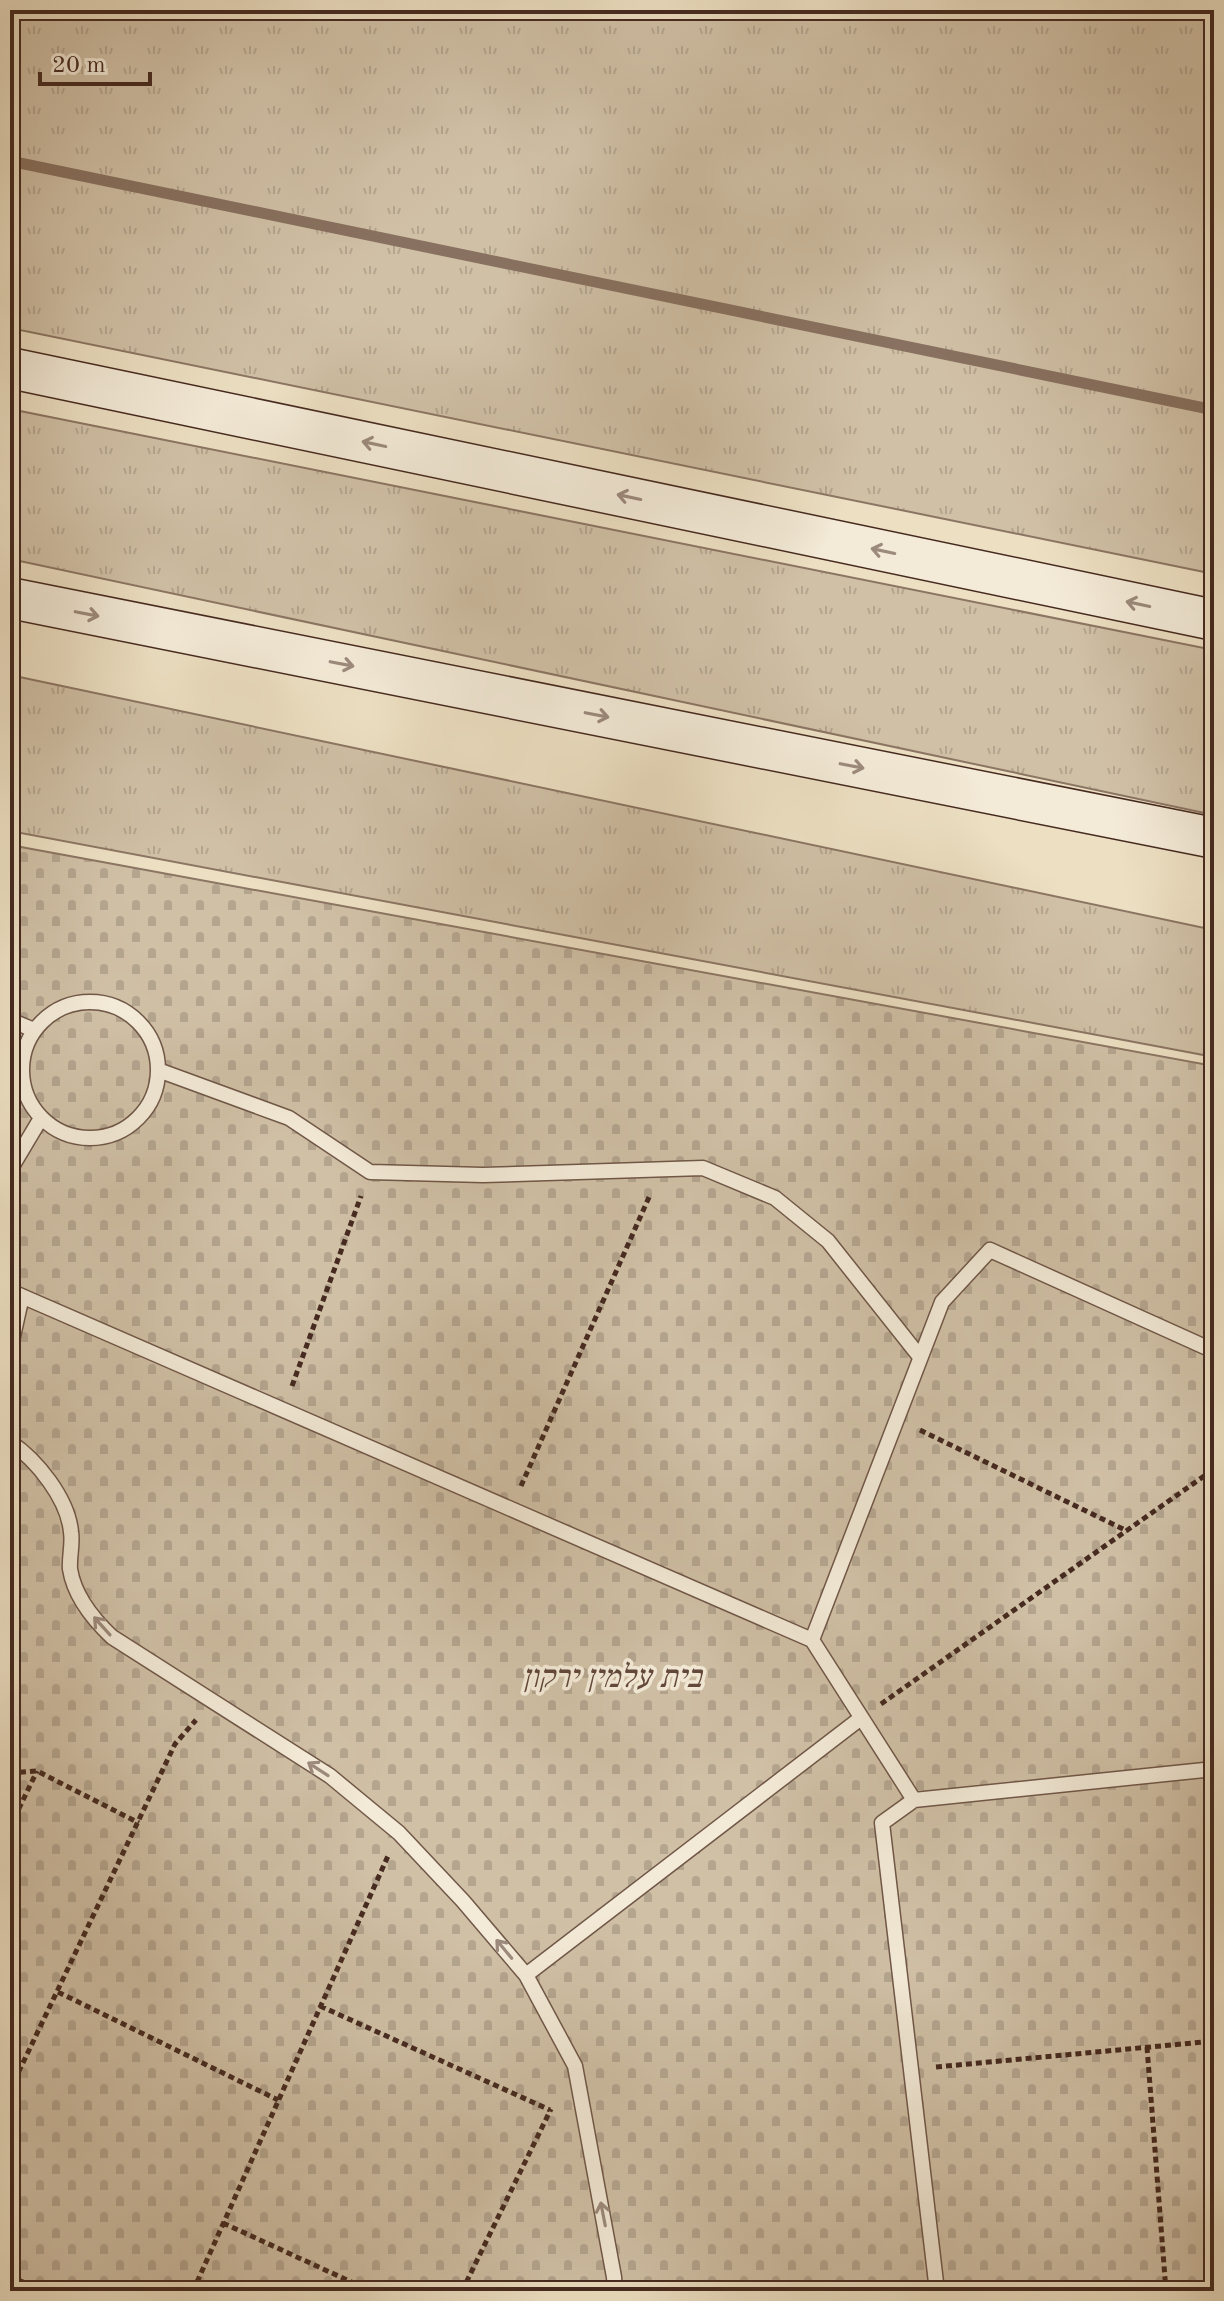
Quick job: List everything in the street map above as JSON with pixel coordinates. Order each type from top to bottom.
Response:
[{"type":"main road","points":[[10,368],[1214,620]]},
{"type":"main road","points":[[10,598],[1214,838]]},
{"type":"lane","points":[[90,1002],[111,1005],[134,1018],[149,1036],[158,1070],[154,1095],[144,1112],[116,1134],[83,1138],[60,1132],[41,1118],[27,1098],[21,1075],[23,1052],[34,1030],[57,1010],[90,1002]]},
{"type":"lane","points":[[10,1020],[34,1030]]},
{"type":"lane","points":[[158,1070],[289,1118],[370,1172],[483,1175],[703,1168],[775,1198],[828,1241],[920,1357]]},
{"type":"lane","points":[[10,1170],[41,1118]]},
{"type":"lane","points":[[812,1640],[942,1302],[990,1250],[1214,1351]]},
{"type":"lane","points":[[10,1350],[16,1294],[812,1640],[914,1800]]},
{"type":"lane","points":[[10,1442],[20,1449],[53,1489],[66,1513],[71,1532],[70,1569],[76,1589],[97,1622],[112,1637],[330,1776],[399,1833],[526,1975],[575,2066],[615,2291]]},
{"type":"lane","points":[[526,1975],[861,1718]]},
{"type":"lane","points":[[937,2291],[882,1823],[914,1800],[1214,1769]]},
{"type":"path","points":[[511,1509],[662,1169]]},
{"type":"path","points":[[283,1410],[370,1172]]},
{"type":"path","points":[[897,1419],[1127,1531]]},
{"type":"path","points":[[861,1718],[1214,1469]]},
{"type":"path","points":[[10,2090],[175,1744],[213,1700]]},
{"type":"path","points":[[10,1773],[37,1771],[139,1823]]},
{"type":"path","points":[[10,1827],[37,1771]]},
{"type":"path","points":[[193,2291],[399,1833]]},
{"type":"path","points":[[58,1992],[278,2100]]},
{"type":"path","points":[[320,2006],[550,2110]]},
{"type":"path","points":[[910,2069],[1214,2041]]},
{"type":"path","points":[[1147,2047],[1166,2291]]},
{"type":"path","points":[[462,2291],[550,2110],[575,2066]]},
{"type":"path","points":[[223,2223],[371,2291]]},
{"type":"path","points":[[10,2276],[42,2291]]},
{"type":"green space","points":[[10,10],[1214,10],[1214,574],[10,328]]},
{"type":"green space","points":[[10,409],[1214,650],[1214,815],[10,559]]},
{"type":"green space","points":[[10,675],[1214,930],[1214,1057],[10,831]]},
{"type":"green space","name":"בית עלמין ירקון","points":[[10,845],[1214,1066],[1214,2291],[10,2291]]},
{"type":"waterway","points":[[10,161],[1214,410]]}]
